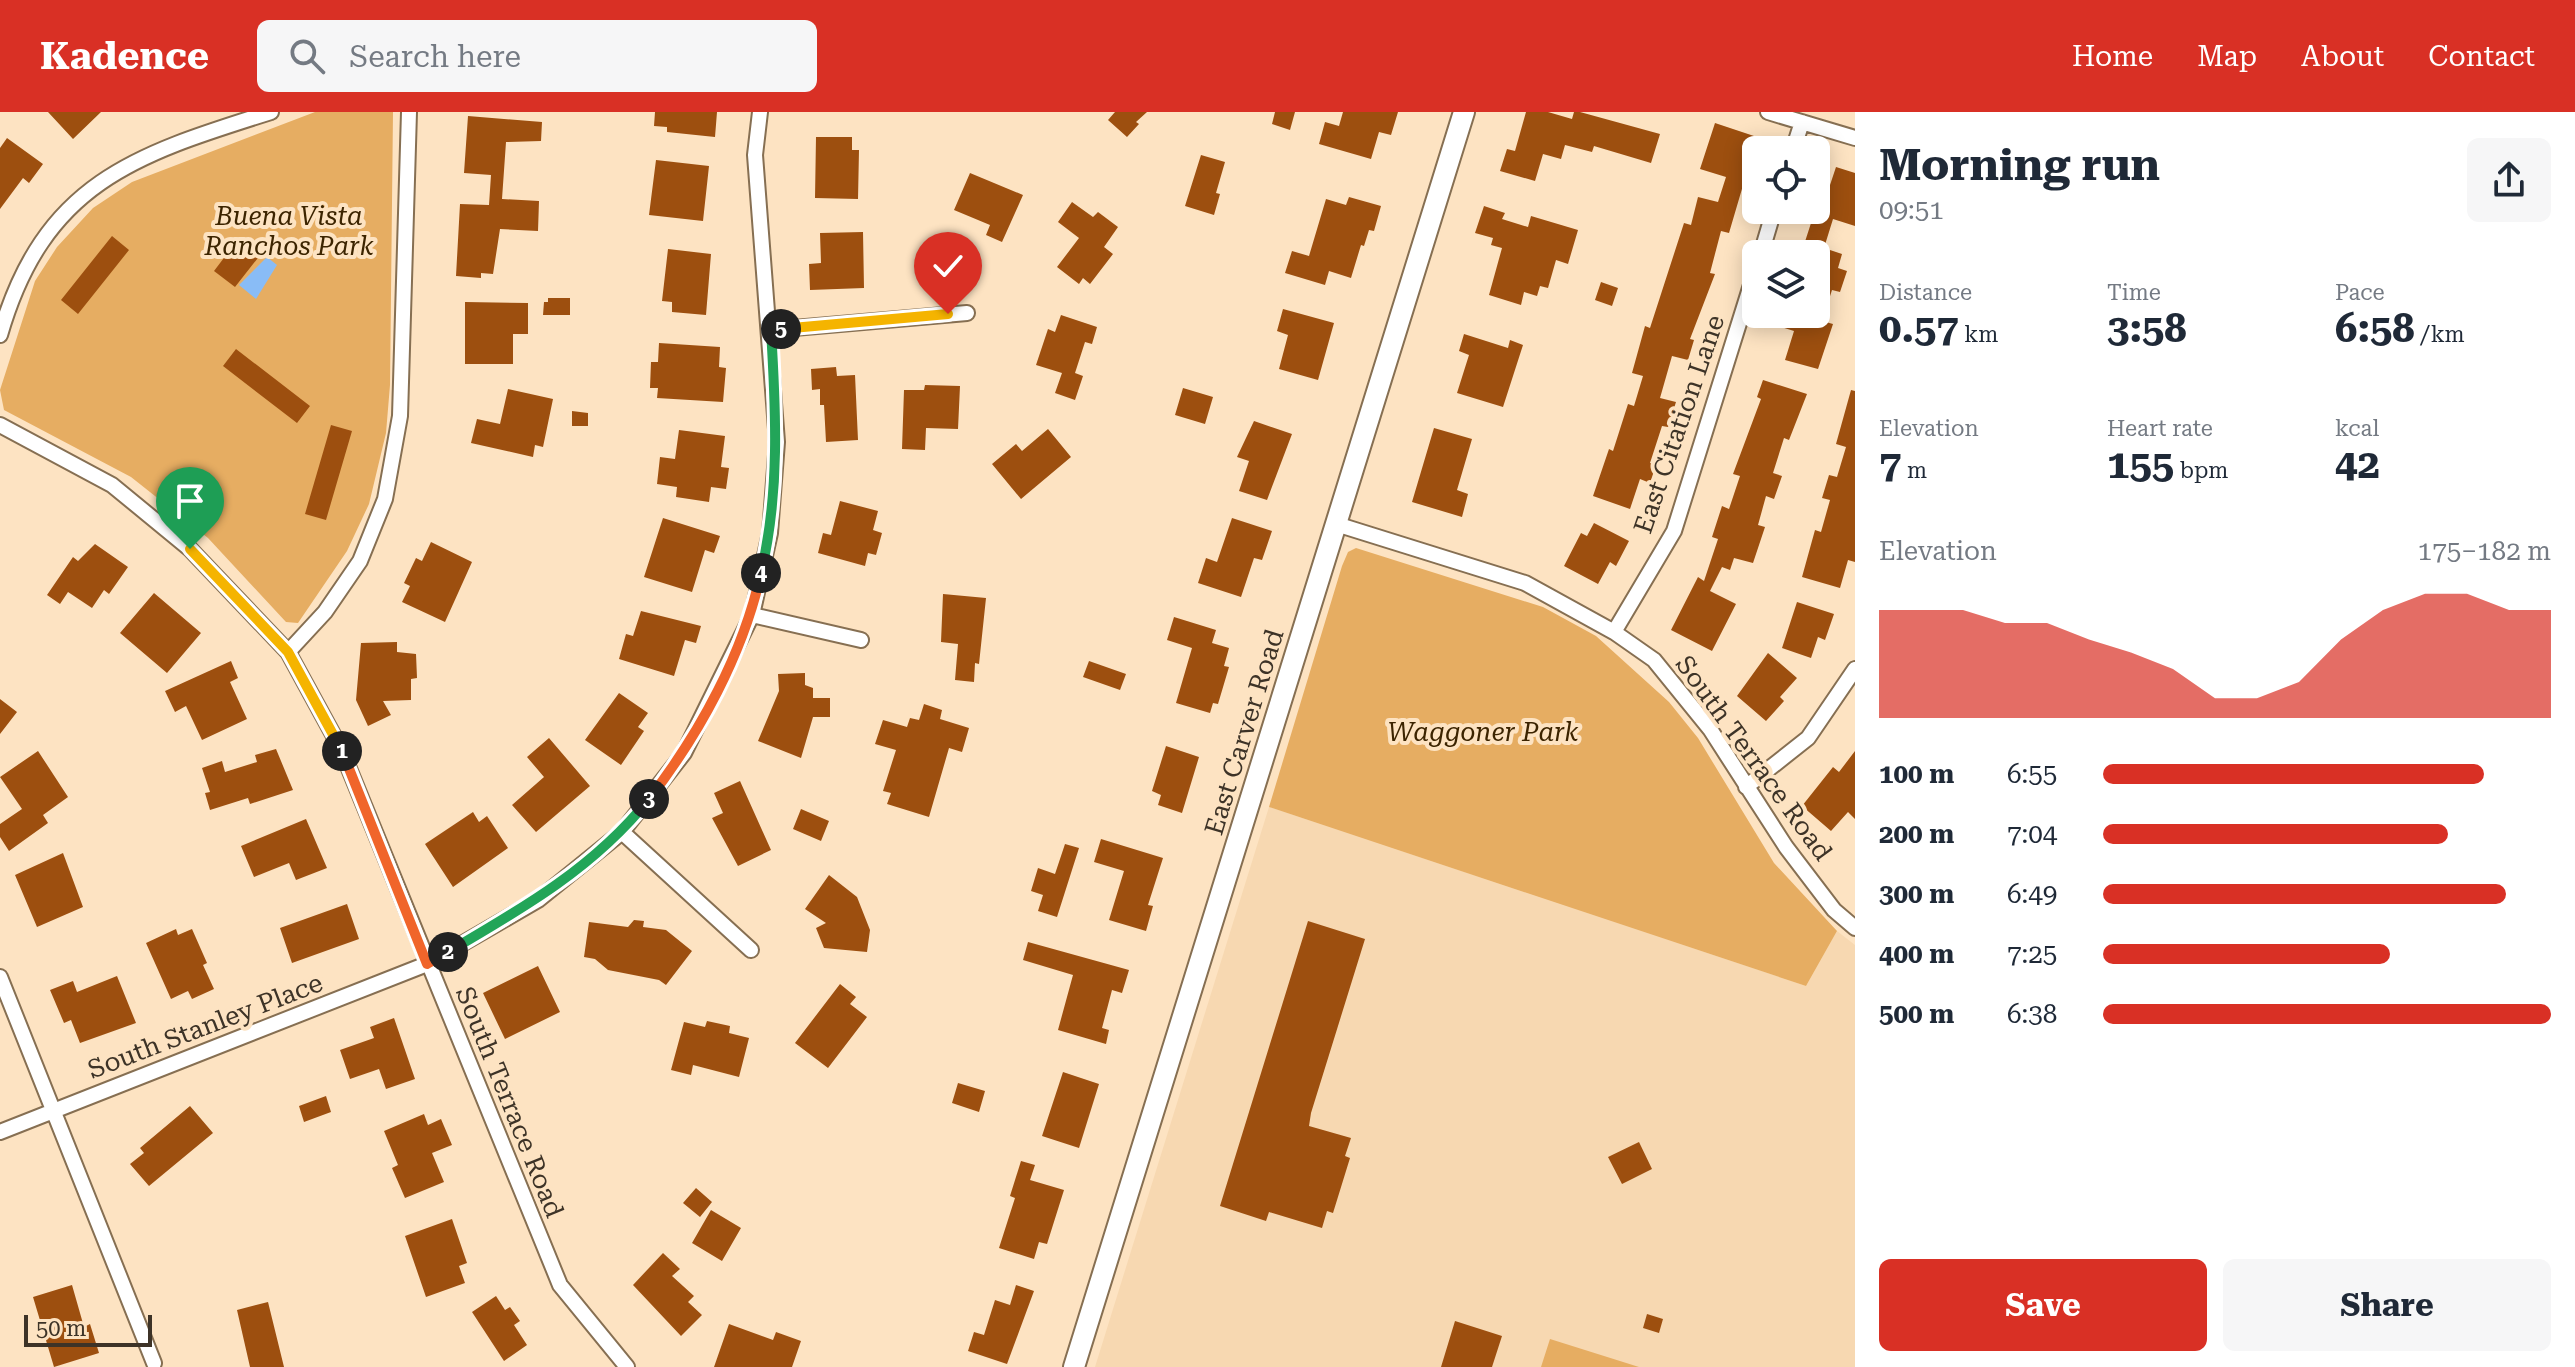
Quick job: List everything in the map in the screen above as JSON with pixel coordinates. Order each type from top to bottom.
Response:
[{"type":"street","points":[[0,335],[11,297],[36,250],[86,190],[146,154],[271,112]]},
{"type":"street","points":[[288,652],[325,612],[360,561],[385,499],[400,416],[409,112]]},
{"type":"street","name":"South Stanley Place","points":[[0,1132],[427,964],[538,900],[622,832],[684,753],[752,615],[770,533],[776,454],[771,330],[755,155],[760,112]]},
{"type":"street","name":"East Carver Road","points":[[1074,1367],[1464,112]]},
{"type":"street","points":[[1768,112],[1855,138]]},
{"type":"street","points":[[1798,136],[1802,122]]},
{"type":"street","points":[[771,330],[967,313]]},
{"type":"street","name":"East Citation Lane","points":[[1614,632],[1674,531],[1742,314]]},
{"type":"street","name":"South Terrace Road","points":[[0,425],[112,485],[190,549],[288,652],[341,749],[560,1285],[627,1367]]},
{"type":"street","name":"South Terrace Road","points":[[1336,524],[1525,583],[1614,632],[1654,660],[1679,688],[1834,910],[1855,928]]},
{"type":"street","points":[[752,615],[861,640]]},
{"type":"street","points":[[1746,787],[1808,738],[1855,669]]},
{"type":"street","points":[[622,832],[751,950]]},
{"type":"street","points":[[0,977],[154,1363]]},
{"type":"shaded area","points":[[1269,807],[1806,986],[1837,931],[1855,945],[1855,1367],[1095,1367]]},
{"type":"green space","name":"Buena Vista Ranchos Park","points":[[315,112],[393,112],[390,385],[386,433],[369,504],[347,551],[298,623],[286,622],[208,538],[131,477],[4,410],[0,390],[35,281],[57,247],[93,208],[132,182]]},
{"type":"green space","name":"Waggoner Park","points":[[1356,548],[1543,607],[1596,636],[1669,702],[1698,738],[1774,863],[1837,931],[1806,986],[1269,807],[1342,566],[1348,552]]},
{"type":"green space","points":[[1550,1339],[1639,1367],[1541,1367]]},
{"type":"water","points":[[267,257],[277,265],[256,299],[239,285]]},
{"type":"building","points":[[48,112],[101,112],[73,139]]},
{"type":"building","points":[[655,112],[717,112],[715,137],[667,132],[667,127],[654,126]]},
{"type":"building","points":[[1115,112],[1147,112],[1127,137],[1108,120]]},
{"type":"building","points":[[1275,112],[1295,112],[1290,130],[1272,124]]},
{"type":"building","points":[[1343,112],[1398,112],[1391,135],[1379,132],[1371,159],[1319,144],[1325,122],[1339,126]]},
{"type":"building","points":[[1526,112],[1548,112],[1572,119],[1574,112],[1580,112],[1660,134],[1651,163],[1594,146],[1592,152],[1565,145],[1561,159],[1543,154],[1535,181],[1500,171],[1507,149],[1515,151]]},
{"type":"building","points":[[468,116],[542,122],[541,141],[506,142],[502,199],[539,201],[538,231],[500,229],[493,274],[481,273],[481,278],[456,276],[460,204],[489,205],[491,175],[464,173]]},
{"type":"building","points":[[1715,123],[1754,136],[1742,136],[1742,189],[1729,233],[1721,231],[1710,273],[1715,274],[1690,339],[1694,340],[1688,360],[1672,356],[1660,398],[1676,402],[1668,427],[1662,426],[1650,463],[1656,465],[1650,483],[1640,479],[1630,509],[1593,496],[1609,449],[1613,451],[1628,404],[1634,406],[1643,376],[1632,373],[1645,326],[1650,328],[1684,223],[1691,225],[1698,197],[1718,202],[1726,177],[1700,169]]},
{"type":"building","points":[[816,137],[852,137],[852,150],[859,150],[858,199],[815,198]]},
{"type":"building","points":[[7,138],[43,164],[29,183],[23,178],[0,209],[0,148]]},
{"type":"building","points":[[1201,155],[1225,162],[1216,193],[1220,194],[1214,215],[1185,206]]},
{"type":"building","points":[[656,160],[709,166],[703,221],[649,215]]},
{"type":"building","points":[[1836,167],[1855,173],[1855,226],[1833,219],[1826,240],[1806,240],[1811,224],[1830,224],[1830,185]]},
{"type":"building","points":[[970,173],[1023,195],[1002,242],[986,235],[990,225],[954,210]]},
{"type":"building","points":[[1349,197],[1381,206],[1374,231],[1369,230],[1364,246],[1361,245],[1351,278],[1329,271],[1325,285],[1285,273],[1292,251],[1309,256],[1326,199],[1346,205]]},
{"type":"building","points":[[1072,202],[1093,217],[1098,212],[1118,227],[1104,247],[1113,254],[1090,284],[1083,278],[1079,284],[1057,267],[1079,238],[1058,222]]},
{"type":"building","points":[[1484,206],[1505,213],[1502,219],[1528,227],[1531,216],[1578,230],[1568,264],[1556,260],[1548,288],[1540,286],[1537,296],[1524,292],[1521,305],[1489,295],[1502,248],[1491,245],[1493,238],[1475,233]]},
{"type":"building","points":[[863,232],[864,288],[810,290],[809,264],[821,263],[820,233]]},
{"type":"building","points":[[112,236],[129,250],[78,314],[61,300]]},
{"type":"building","points":[[239,238],[261,254],[235,287],[214,271]]},
{"type":"building","points":[[668,249],[711,254],[706,315],[672,312],[672,302],[662,301]]},
{"type":"building","points":[[1830,250],[1842,254],[1838,268],[1847,271],[1840,292],[1832,290],[1830,296]]},
{"type":"building","points":[[1601,282],[1618,288],[1612,306],[1595,300]]},
{"type":"building","points":[[548,298],[570,298],[570,315],[543,315],[544,302],[548,302]]},
{"type":"building","points":[[465,302],[528,303],[528,334],[513,334],[513,364],[465,364]]},
{"type":"building","points":[[1283,309],[1334,323],[1318,380],[1279,369],[1288,335],[1277,331]]},
{"type":"building","points":[[1061,315],[1097,327],[1092,344],[1085,342],[1075,373],[1083,376],[1075,400],[1055,393],[1062,373],[1036,365],[1048,329],[1055,332]]},
{"type":"building","points":[[1830,323],[1833,324],[1818,369],[1785,360],[1794,331],[1784,328],[1830,328]]},
{"type":"building","points":[[1464,334],[1508,348],[1510,340],[1523,345],[1503,407],[1457,393],[1469,355],[1459,351]]},
{"type":"building","points":[[659,343],[720,347],[719,367],[726,368],[723,402],[657,398],[658,388],[650,388],[651,362],[658,362]]},
{"type":"building","points":[[236,349],[310,406],[297,423],[223,366]]},
{"type":"building","points":[[836,367],[837,376],[855,375],[858,440],[826,442],[824,405],[820,405],[820,389],[812,390],[811,369]]},
{"type":"building","points":[[1763,380],[1807,394],[1789,440],[1784,438],[1773,473],[1782,476],[1774,499],[1766,496],[1758,525],[1765,527],[1753,563],[1734,558],[1730,570],[1722,567],[1710,591],[1736,604],[1712,651],[1671,630],[1698,577],[1704,581],[1718,539],[1712,537],[1722,506],[1729,509],[1740,476],[1733,474],[1761,399],[1757,397]]},
{"type":"building","points":[[925,385],[960,386],[958,429],[926,428],[925,450],[902,449],[904,390],[924,390]]},
{"type":"building","points":[[1183,388],[1213,397],[1205,424],[1175,415]]},
{"type":"building","points":[[508,389],[553,399],[543,447],[535,445],[533,457],[471,443],[477,419],[500,424]]},
{"type":"building","points":[[1851,390],[1855,391],[1855,562],[1848,560],[1840,588],[1802,577],[1815,530],[1821,532],[1830,500],[1822,498],[1829,475],[1837,477],[1846,447],[1836,444]]},
{"type":"building","points":[[572,411],[588,413],[588,426],[572,426]]},
{"type":"building","points":[[1254,421],[1292,434],[1267,500],[1239,491],[1249,461],[1237,457]]},
{"type":"building","points":[[331,425],[352,431],[326,520],[305,514]]},
{"type":"building","points":[[1434,428],[1472,439],[1457,490],[1468,494],[1462,517],[1412,502]]},
{"type":"building","points":[[1048,429],[1071,457],[1021,499],[992,464],[1016,444],[1022,451]]},
{"type":"building","points":[[679,430],[725,436],[721,467],[729,468],[726,489],[711,487],[709,502],[676,497],[677,487],[657,484],[660,457],[675,459]]},
{"type":"building","points":[[840,501],[878,511],[873,530],[882,533],[876,555],[868,553],[865,566],[818,553],[823,533],[831,535]]},
{"type":"building","points":[[663,518],[720,536],[714,553],[705,550],[692,592],[644,577]]},
{"type":"building","points":[[1232,518],[1272,531],[1262,560],[1254,558],[1241,597],[1198,583],[1206,558],[1217,562]]},
{"type":"building","points":[[1594,523],[1629,541],[1616,566],[1610,562],[1598,584],[1564,566],[1581,533],[1587,536]]},
{"type":"building","points":[[431,542],[472,562],[445,622],[402,602],[410,586],[404,583],[416,558],[422,561]]},
{"type":"building","points":[[95,544],[128,567],[109,594],[104,590],[92,608],[68,592],[60,604],[47,595],[73,557],[78,561]]},
{"type":"building","points":[[154,593],[201,633],[167,673],[120,633]]},
{"type":"building","points":[[943,594],[986,598],[979,664],[975,663],[974,682],[955,680],[958,644],[941,642]]},
{"type":"building","points":[[1797,602],[1834,614],[1825,640],[1818,637],[1811,658],[1782,648]]},
{"type":"building","points":[[641,611],[701,626],[696,643],[685,640],[674,676],[619,659],[626,634],[633,636]]},
{"type":"building","points":[[1174,617],[1216,630],[1212,643],[1229,648],[1224,666],[1229,667],[1218,704],[1213,703],[1210,713],[1176,703],[1192,648],[1167,640]]},
{"type":"building","points":[[397,642],[397,652],[416,654],[417,678],[411,679],[411,700],[383,701],[391,715],[368,726],[356,700],[361,643]]},
{"type":"building","points":[[1768,653],[1797,678],[1780,697],[1784,701],[1766,721],[1737,696]]},
{"type":"building","points":[[231,661],[238,678],[230,682],[247,719],[202,740],[186,706],[175,712],[165,691]]},
{"type":"building","points":[[1089,661],[1126,674],[1120,690],[1083,677]]},
{"type":"building","points":[[805,673],[805,685],[813,688],[813,698],[830,698],[830,717],[813,717],[801,758],[758,741],[779,691],[778,674]]},
{"type":"building","points":[[619,693],[648,713],[638,727],[644,731],[621,765],[585,740]]},
{"type":"building","points":[[0,699],[17,712],[0,734]]},
{"type":"building","points":[[924,704],[942,710],[940,719],[969,728],[962,752],[949,748],[929,817],[887,804],[891,793],[883,791],[896,750],[875,744],[883,720],[907,727],[910,718],[919,720]]},
{"type":"building","points":[[549,738],[590,786],[536,832],[512,805],[544,777],[527,757]]},
{"type":"building","points":[[1166,746],[1199,757],[1182,813],[1158,805],[1161,795],[1152,791]]},
{"type":"building","points":[[276,749],[293,790],[250,804],[248,798],[210,810],[205,793],[210,792],[202,768],[222,761],[225,772],[257,762],[255,755]]},
{"type":"building","points":[[38,751],[68,797],[43,815],[48,823],[9,851],[0,837],[0,824],[22,809],[0,777]]},
{"type":"building","points":[[1855,751],[1855,819],[1848,812],[1831,831],[1802,806],[1833,767],[1839,772]]},
{"type":"building","points":[[740,781],[771,850],[738,866],[712,818],[723,813],[714,793]]},
{"type":"building","points":[[801,809],[829,821],[821,841],[793,829]]},
{"type":"building","points":[[473,812],[479,822],[487,816],[508,848],[453,887],[425,844]]},
{"type":"building","points":[[306,819],[327,868],[296,880],[289,863],[254,877],[241,846]]},
{"type":"building","points":[[1101,839],[1163,858],[1148,905],[1153,906],[1146,931],[1109,920],[1124,871],[1094,862]]},
{"type":"building","points":[[1065,844],[1079,848],[1057,917],[1038,911],[1043,895],[1031,891],[1038,868],[1055,874]]},
{"type":"building","points":[[63,853],[83,907],[37,927],[15,875]]},
{"type":"building","points":[[829,875],[857,897],[870,930],[867,952],[824,948],[816,928],[826,923],[805,909]]},
{"type":"building","points":[[347,904],[359,939],[292,963],[280,928]]},
{"type":"building","points":[[634,920],[644,921],[643,927],[666,930],[692,951],[666,985],[659,980],[608,970],[595,959],[584,957],[589,922],[628,927]]},
{"type":"building","points":[[1308,921],[1365,939],[1309,1126],[1351,1138],[1345,1156],[1350,1158],[1333,1213],[1327,1211],[1322,1228],[1269,1212],[1266,1221],[1220,1206]]},
{"type":"building","points":[[176,929],[178,935],[192,929],[214,989],[192,999],[188,991],[171,999],[146,943]]},
{"type":"building","points":[[1028,942],[1129,970],[1122,993],[1112,990],[1102,1028],[1109,1030],[1106,1044],[1058,1030],[1073,975],[1023,960]]},
{"type":"building","points":[[538,966],[560,1012],[505,1039],[483,993]]},
{"type":"building","points":[[117,976],[136,1023],[80,1043],[71,1020],[64,1023],[50,990],[73,981],[77,992]]},
{"type":"building","points":[[840,984],[856,997],[850,1004],[867,1017],[828,1068],[795,1043]]},
{"type":"building","points":[[394,1018],[415,1079],[386,1089],[379,1069],[350,1079],[340,1050],[374,1038],[370,1027]]},
{"type":"building","points":[[707,1021],[730,1026],[729,1033],[749,1038],[739,1077],[693,1065],[691,1075],[671,1070],[684,1022],[705,1027]]},
{"type":"building","points":[[1063,1072],[1099,1084],[1079,1148],[1042,1136]]},
{"type":"building","points":[[958,1083],[985,1091],[979,1112],[952,1103]]},
{"type":"building","points":[[326,1096],[331,1112],[304,1122],[299,1106]]},
{"type":"building","points":[[190,1106],[213,1133],[149,1186],[130,1164],[144,1153],[140,1148]]},
{"type":"building","points":[[424,1114],[428,1125],[441,1119],[452,1145],[432,1153],[444,1182],[405,1198],[392,1168],[398,1165],[384,1131]]},
{"type":"building","points":[[1639,1142],[1652,1169],[1622,1184],[1608,1157]]},
{"type":"building","points":[[1021,1161],[1035,1165],[1030,1180],[1064,1190],[1047,1244],[1039,1242],[1034,1259],[999,1248],[1015,1198],[1010,1196]]},
{"type":"building","points":[[696,1188],[712,1202],[700,1217],[683,1203]]},
{"type":"building","points":[[711,1210],[741,1228],[722,1261],[692,1243]]},
{"type":"building","points":[[452,1219],[467,1263],[459,1266],[465,1283],[426,1297],[405,1236]]},
{"type":"building","points":[[663,1253],[680,1269],[672,1276],[694,1296],[688,1302],[702,1315],[681,1336],[633,1285]]},
{"type":"building","points":[[72,1285],[84,1327],[90,1324],[99,1353],[54,1367],[33,1297]]},
{"type":"building","points":[[1016,1285],[1034,1291],[1007,1364],[968,1351],[974,1332],[984,1335],[995,1300],[1010,1305]]},
{"type":"building","points":[[496,1296],[505,1310],[510,1307],[520,1321],[514,1325],[527,1345],[504,1361],[472,1312]]},
{"type":"building","points":[[268,1302],[284,1367],[250,1367],[237,1310]]},
{"type":"building","points":[[1647,1314],[1663,1319],[1659,1333],[1643,1328]]},
{"type":"building","points":[[1455,1321],[1502,1336],[1492,1367],[1441,1367]]},
{"type":"building","points":[[729,1324],[773,1340],[776,1332],[801,1341],[792,1367],[714,1367]]},
{"type":"route","points":[[190,549],[288,652],[341,749],[427,964],[538,900],[622,832],[684,753],[752,615],[770,533],[777,442],[771,330],[948,314]]}]
